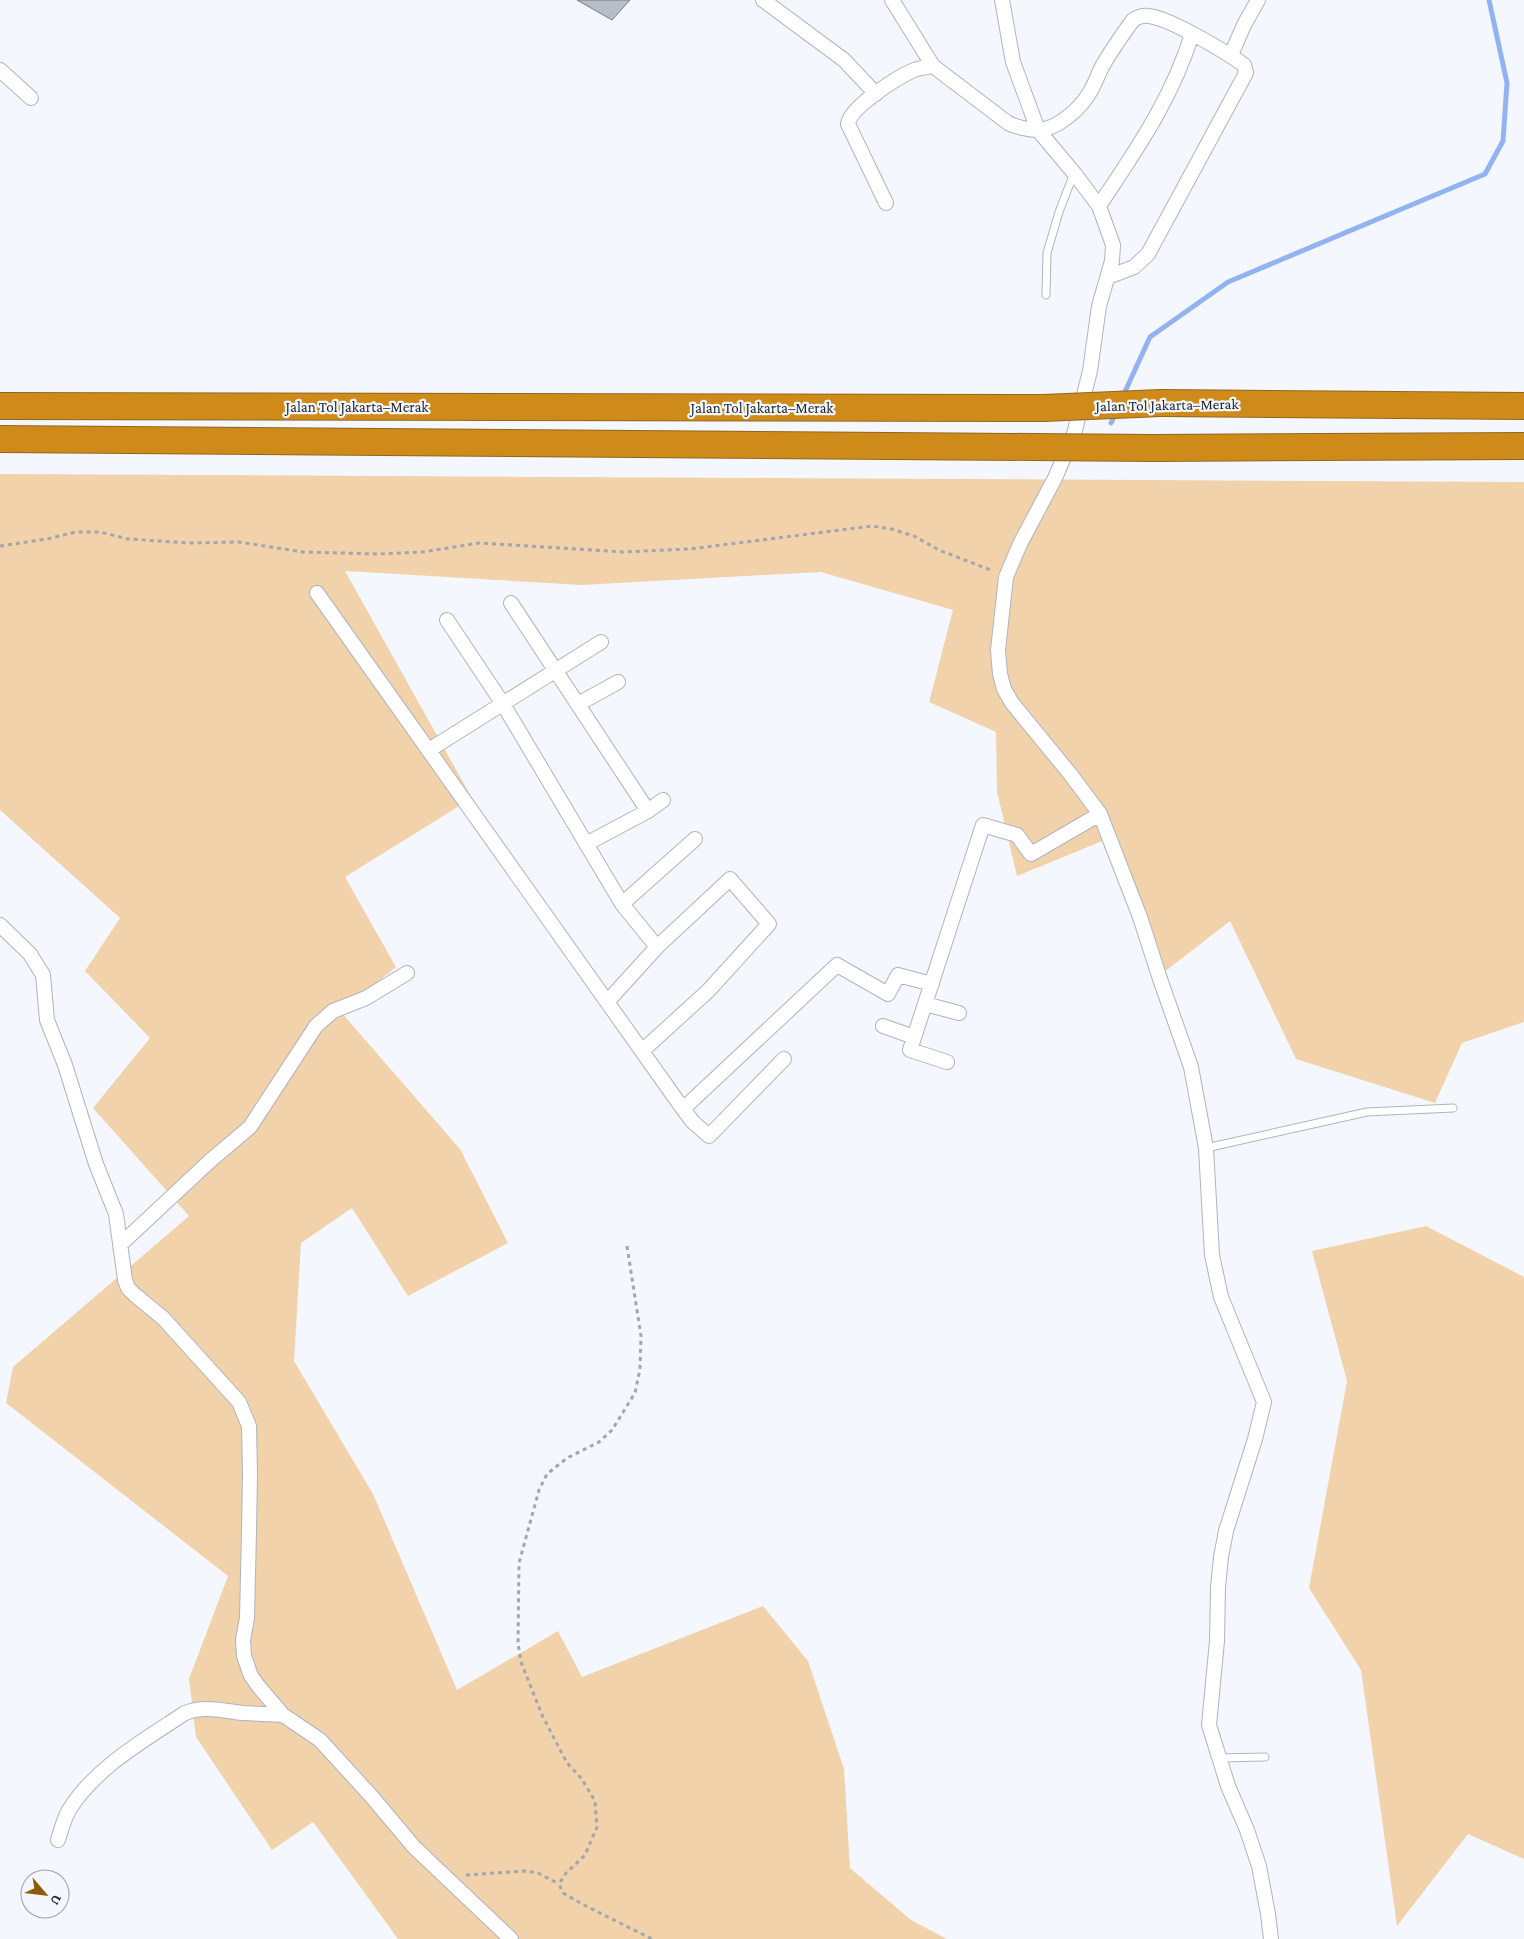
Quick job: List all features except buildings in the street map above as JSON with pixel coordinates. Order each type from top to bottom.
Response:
[{"type":"highway","name":"Jalan Tol Jakarta–Merak","points":[[0,406],[1043,408],[1161,403],[1524,406]]},
{"type":"highway","points":[[0,439],[1154,448],[1524,446]]},
{"type":"street","points":[[763,0],[844,60],[876,94]]},
{"type":"street","points":[[892,0],[933,66],[1008,123],[1015,126],[1038,130],[1064,119],[1078,107],[1089,94],[1103,65],[1133,20],[1140,16],[1156,17],[1231,55],[1244,65],[1246,73],[1148,254],[1134,267],[1108,277]]},
{"type":"street","points":[[1002,0],[1013,62],[1038,130],[1099,206],[1113,245],[1108,277],[1099,306],[1090,371],[1074,434],[1055,478],[1020,544],[1006,576],[998,650],[1000,674],[1004,689],[1012,702],[1100,814],[1140,917],[1191,1067],[1206,1148],[1212,1255],[1221,1297],[1264,1402],[1255,1439],[1226,1531],[1221,1557],[1210,1725],[1218,1758],[1259,1866],[1268,1914],[1270,1939]]},
{"type":"street","points":[[1231,55],[1244,25],[1258,0]]},
{"type":"street","points":[[1099,206],[1153,123],[1172,87],[1192,34]]},
{"type":"street","points":[[886,203],[848,124],[852,114],[894,80],[916,69],[933,66]]},
{"type":"street","points":[[0,70],[30,98]]},
{"type":"street","points":[[317,593],[693,1122],[709,1136],[784,1059]]},
{"type":"street","points":[[511,603],[648,811]]},
{"type":"street","points":[[447,620],[503,704],[622,904],[657,947]]},
{"type":"street","points":[[429,750],[601,642]]},
{"type":"street","points":[[578,704],[618,682]]},
{"type":"street","points":[[586,844],[648,811],[663,800]]},
{"type":"street","points":[[947,1062],[910,1050],[983,825],[1017,835],[1031,854],[1100,814]]},
{"type":"street","points":[[622,904],[695,839]]},
{"type":"street","points":[[607,1002],[657,947],[730,878],[769,924],[708,990],[642,1051]]},
{"type":"street","points":[[0,925],[30,954],[43,975],[47,1020],[65,1065],[96,1164],[116,1214],[125,1280],[128,1288],[163,1318],[239,1402],[248,1426],[250,1483],[247,1618],[244,1656],[251,1676],[284,1715],[320,1740],[414,1847],[511,1939]]},
{"type":"street","points":[[683,1108],[837,965],[888,994],[898,975],[932,984]]},
{"type":"street","points":[[121,1244],[211,1160],[250,1127],[316,1026],[334,1011],[366,998],[407,973]]},
{"type":"street","points":[[925,1004],[959,1013]]},
{"type":"street","points":[[883,1026],[914,1037]]},
{"type":"street","points":[[58,1840],[68,1812],[85,1788],[117,1759],[185,1713],[195,1709],[208,1708],[244,1713],[284,1715]]},
{"type":"lane","points":[[1046,296],[1047,253],[1059,212],[1074,173]]},
{"type":"lane","points":[[1206,1148],[1367,1112],[1453,1108]]},
{"type":"lane","points":[[1218,1758],[1265,1757]]},
{"type":"path","points":[[0,546],[47,539],[76,532],[100,532],[128,539],[191,543],[240,542],[303,552],[378,554],[422,552],[479,543],[623,552],[689,549],[852,527],[872,526],[914,536],[939,550],[1006,576]]},
{"type":"path","points":[[559,1884],[566,1873],[585,1855],[597,1827],[594,1801],[581,1778],[568,1763],[542,1715],[521,1662],[518,1643],[519,1562],[539,1490],[547,1474],[567,1458],[599,1442],[612,1430],[635,1393],[640,1369],[641,1336],[627,1246]]},
{"type":"path","points":[[445,1875],[538,1873],[559,1884],[563,1893],[584,1906],[652,1939]]},
{"type":"shaded area","points":[[0,474],[1524,482],[1524,1022],[1462,1043],[1435,1103],[1296,1059],[1230,921],[1163,973],[1117,835],[1017,876],[997,792],[996,732],[929,702],[953,610],[821,572],[582,585],[345,571],[472,798],[345,877],[396,967],[341,1012],[460,1149],[508,1243],[408,1296],[352,1208],[301,1243],[294,1361],[373,1494],[457,1690],[558,1631],[582,1677],[763,1606],[808,1661],[844,1769],[850,1868],[911,1920],[947,1939],[398,1939],[313,1822],[272,1850],[196,1737],[189,1679],[228,1576],[6,1403],[13,1367],[189,1216],[93,1108],[150,1038],[85,971],[120,918],[0,810]]},
{"type":"shaded area","points":[[1426,1226],[1524,1277],[1524,1859],[1468,1834],[1397,1926],[1361,1670],[1309,1588],[1347,1381],[1312,1251]]},
{"type":"waterway","points":[[1123,396],[1150,337],[1228,282],[1485,174],[1503,141],[1507,83],[1489,0]]},
{"type":"waterway","points":[[1111,423],[1116,413]]}]
